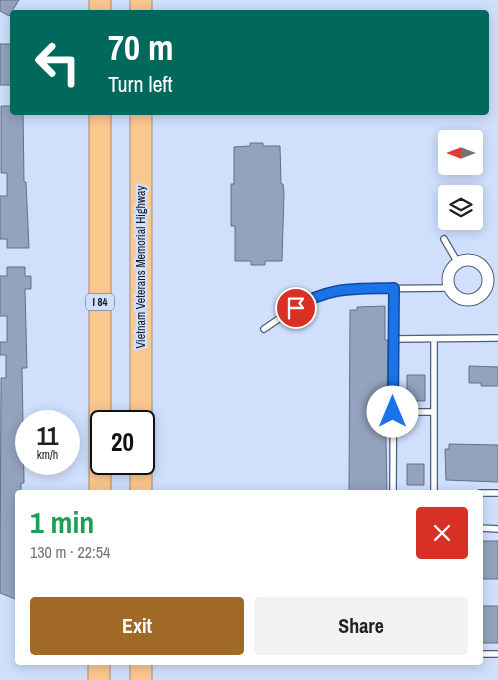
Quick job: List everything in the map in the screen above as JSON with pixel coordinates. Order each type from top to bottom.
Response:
[{"type":"highway","name":"I 84","points":[[100,115],[100,490]]},
{"type":"highway","name":"Vietnam Veterans Memorial Highway","points":[[141,115],[141,410]]},
{"type":"highway","points":[[141,475],[141,490]]},
{"type":"highway","points":[[100,665],[100,680]]},
{"type":"highway","points":[[141,665],[141,680]]},
{"type":"street","points":[[465,260],[478,263],[493,280],[484,293],[472,300],[458,298],[449,288],[448,277],[458,262],[465,260]]},
{"type":"lane","points":[[444,239],[458,262]]},
{"type":"lane","points":[[393,490],[394,288]]},
{"type":"lane","points":[[264,329],[311,297],[343,289],[449,288]]},
{"type":"lane","points":[[394,339],[498,338]]},
{"type":"lane","points":[[434,339],[434,490]]},
{"type":"lane","points":[[393,412],[434,412]]},
{"type":"lane","points":[[483,493],[498,493]]},
{"type":"lane","points":[[483,528],[498,529]]},
{"type":"lane","points":[[483,654],[498,654]]},
{"type":"building","points":[[0,0],[19,0],[13,10],[10,10],[9,16],[0,11]]},
{"type":"building","points":[[0,44],[10,44],[10,85],[0,85]]},
{"type":"building","points":[[1,106],[10,106],[10,115],[23,115],[24,182],[26,182],[29,248],[7,248],[7,239],[0,239],[0,196],[7,196],[7,173],[1,173]]},
{"type":"building","points":[[250,143],[263,143],[263,146],[280,146],[281,184],[283,184],[284,193],[282,261],[265,261],[265,265],[251,265],[251,261],[235,261],[235,226],[231,226],[231,184],[234,184],[234,147],[250,146]]},
{"type":"building","points":[[7,267],[25,267],[25,276],[31,276],[31,289],[25,289],[27,368],[22,368],[23,410],[15,410],[15,475],[24,475],[24,483],[21,483],[21,490],[15,490],[15,599],[0,593],[1,378],[6,378],[6,355],[0,355],[0,342],[7,342],[7,316],[0,316],[0,276],[7,276]]},
{"type":"building","points":[[385,306],[385,340],[388,340],[387,394],[385,394],[387,490],[349,490],[350,310],[357,310],[357,307]]},
{"type":"building","points":[[469,366],[498,367],[498,386],[481,386],[481,383],[469,383]]},
{"type":"building","points":[[407,375],[425,375],[425,401],[407,401]]},
{"type":"building","points":[[449,444],[498,445],[498,482],[446,480],[445,449],[449,449]]},
{"type":"building","points":[[407,464],[424,464],[424,485],[407,485]]},
{"type":"building","points":[[483,541],[498,541],[498,579],[483,579]]},
{"type":"building","points":[[483,606],[498,606],[498,643],[483,643]]},
{"type":"route","points":[[296,308],[311,297],[343,289],[394,288],[393,412]]}]
